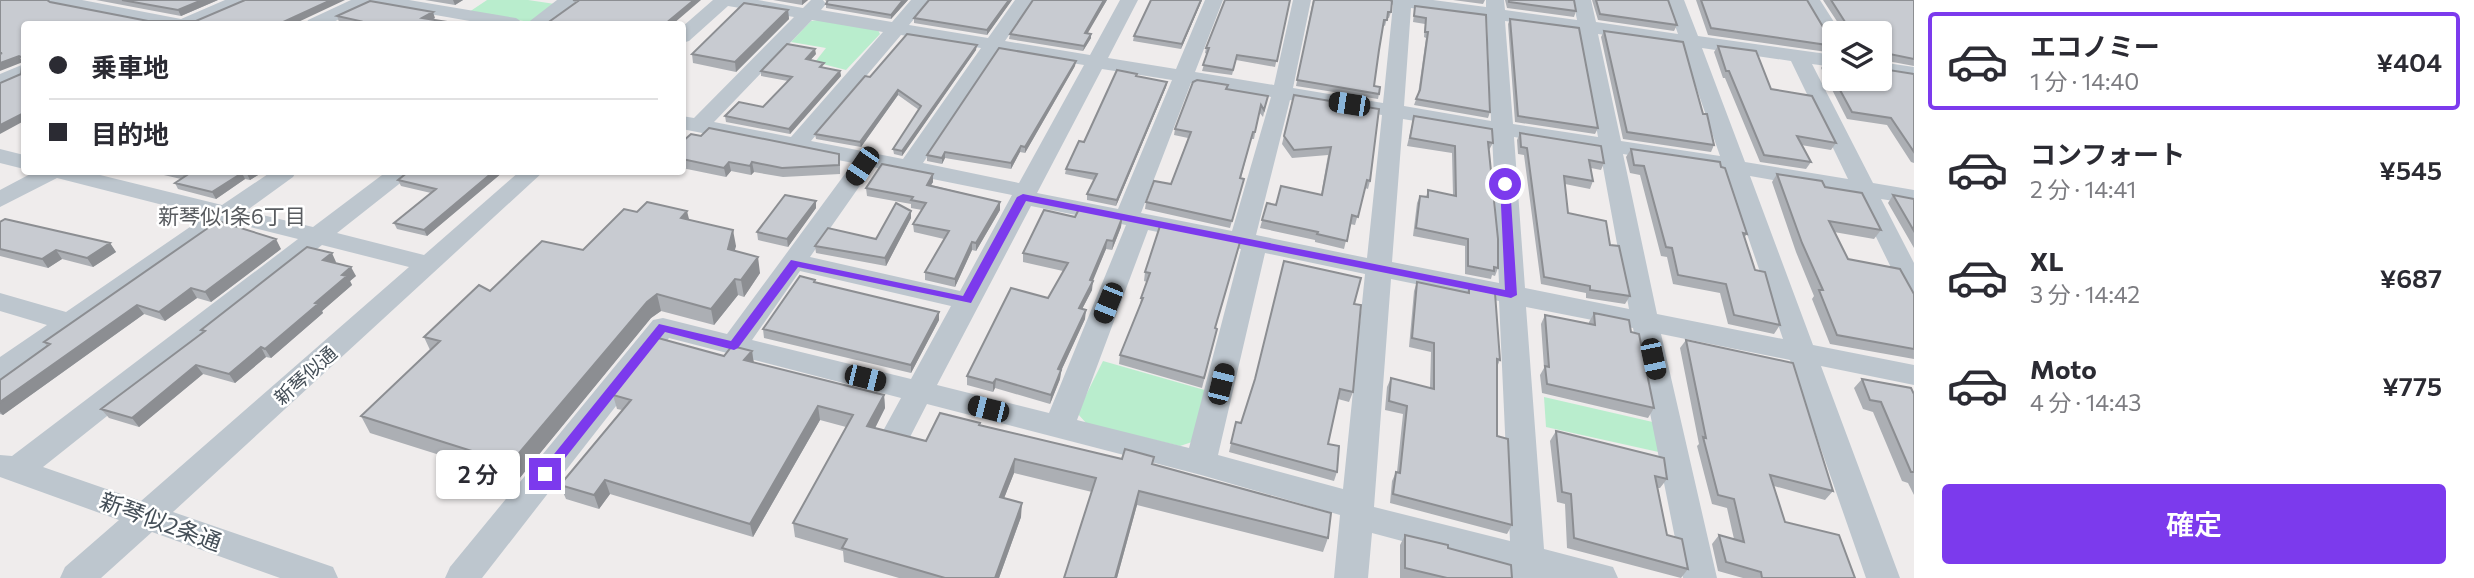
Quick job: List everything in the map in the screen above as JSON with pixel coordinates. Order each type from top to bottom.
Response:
[{"type":"street","points":[[54,0],[162,21]]},
{"type":"street","points":[[97,9],[118,0]]},
{"type":"street","points":[[192,21],[240,0]]},
{"type":"street","points":[[322,21],[365,0]]},
{"type":"street","points":[[378,0],[498,21]]},
{"type":"street","points":[[455,14],[476,0]]},
{"type":"street","points":[[539,21],[569,0]]},
{"type":"street","points":[[686,33],[724,0],[814,7],[895,28],[991,45],[1914,197]]},
{"type":"street","points":[[796,145],[921,0]]},
{"type":"street","points":[[909,167],[1024,0]]},
{"type":"street","points":[[898,431],[1129,0]]},
{"type":"street","points":[[1059,428],[1214,0]]},
{"type":"street","points":[[1201,463],[1302,0]]},
{"type":"street","points":[[1351,578],[1394,112],[1400,0],[1495,7],[1588,27],[1822,59]]},
{"type":"street","points":[[1582,0],[1645,321],[1700,578]]},
{"type":"street","points":[[1675,0],[1883,578]]},
{"type":"street","points":[[1811,0],[1824,21]]},
{"type":"street","points":[[691,124],[814,7]]},
{"type":"street","points":[[1495,7],[1529,569]]},
{"type":"street","points":[[119,21],[131,15]]},
{"type":"street","points":[[1798,56],[1914,288]]},
{"type":"street","points":[[0,63],[21,68]]},
{"type":"street","points":[[0,82],[21,71]]},
{"type":"street","points":[[1908,72],[1914,89]]},
{"type":"street","points":[[691,124],[909,167],[1134,219],[1914,375]]},
{"type":"street","points":[[0,156],[21,161]]},
{"type":"street","points":[[734,345],[866,159]]},
{"type":"street","points":[[0,200],[45,175]]},
{"type":"street","points":[[74,175],[320,234],[429,264]]},
{"type":"street","points":[[0,371],[281,175]]},
{"type":"street","points":[[8,467],[396,175]]},
{"type":"street","name":"新琴似通","points":[[77,578],[529,175]]},
{"type":"street","points":[[795,262],[967,300]]},
{"type":"street","points":[[0,302],[69,322]]},
{"type":"street","points":[[461,578],[663,327],[1201,463],[1357,511],[1529,569],[1601,578]]},
{"type":"street","name":"新琴似2条通","points":[[8,467],[321,578]]},
{"type":"green space","points":[[487,0],[528,0],[555,4],[531,21],[469,12]]},
{"type":"green space","points":[[811,21],[878,30],[880,34],[846,70],[815,62],[826,48],[791,42]]},
{"type":"green space","points":[[1103,361],[1208,391],[1195,441],[1180,446],[1087,424],[1077,413]]},
{"type":"green space","points":[[1544,397],[1657,423],[1663,453],[1546,427]]},
{"type":"building","points":[[0,0],[47,0],[148,21],[21,21],[21,57],[0,63]]},
{"type":"building","points":[[122,0],[202,0],[178,10]]},
{"type":"building","points":[[245,0],[331,0],[286,21],[196,21]]},
{"type":"building","points":[[573,0],[694,0],[669,21],[550,21],[578,1]]},
{"type":"building","points":[[828,0],[903,0],[891,15],[826,4]]},
{"type":"building","points":[[929,0],[1009,0],[987,30],[914,18]]},
{"type":"building","points":[[1033,0],[1104,0],[1085,33],[1091,34],[1084,46],[1010,34]]},
{"type":"building","points":[[1151,0],[1201,0],[1182,44],[1134,36]]},
{"type":"building","points":[[1225,0],[1290,0],[1277,61],[1237,55],[1233,70],[1203,65],[1209,48],[1206,48]]},
{"type":"building","points":[[1314,0],[1392,1],[1391,12],[1388,12],[1387,20],[1384,20],[1379,50],[1374,86],[1380,87],[1379,94],[1297,80]]},
{"type":"building","points":[[1574,0],[1576,11],[1509,2]]},
{"type":"building","points":[[1596,0],[1668,0],[1677,25],[1600,14]]},
{"type":"building","points":[[1701,0],[1807,0],[1822,25],[1822,44],[1711,28]]},
{"type":"building","points":[[1831,0],[1914,0],[1914,59],[1892,54],[1892,21],[1844,21]]},
{"type":"building","points":[[370,1],[433,12],[422,18],[441,21],[360,21],[337,16]]},
{"type":"building","points":[[744,3],[788,10],[735,62],[692,54]]},
{"type":"building","points":[[1415,6],[1486,15],[1490,112],[1416,99],[1420,90],[1428,32],[1425,32],[1426,18],[1414,16]]},
{"type":"building","points":[[1510,19],[1579,28],[1598,128],[1518,116]]},
{"type":"building","points":[[1604,31],[1683,42],[1703,114],[1707,114],[1714,145],[1627,132]]},
{"type":"building","points":[[907,34],[977,45],[902,151],[893,149],[921,106],[898,90],[860,142],[815,134],[865,76],[870,77]]},
{"type":"building","points":[[787,44],[815,49],[806,59],[824,63],[820,67],[840,71],[789,129],[725,116],[739,102],[763,107],[792,77],[761,71]]},
{"type":"building","points":[[1718,46],[1756,51],[1771,89],[1812,96],[1836,143],[1797,136],[1811,162],[1764,155],[1729,71],[1726,71]]},
{"type":"building","points":[[999,48],[1076,61],[1025,147],[1021,146],[1011,163],[945,152],[942,158],[927,155]]},
{"type":"building","points":[[1117,70],[1167,82],[1117,200],[1087,194],[1097,174],[1066,169],[1079,141],[1084,142]]},
{"type":"building","points":[[1892,71],[1914,74],[1914,152],[1891,118],[1852,112],[1841,91],[1892,91]]},
{"type":"building","points":[[21,74],[21,114],[0,125],[0,83]]},
{"type":"building","points":[[1197,80],[1228,85],[1226,89],[1268,96],[1264,110],[1261,105],[1253,132],[1232,221],[1146,202],[1154,181],[1171,184],[1191,132],[1175,129],[1193,82]]},
{"type":"building","points":[[1294,95],[1379,109],[1370,181],[1367,180],[1358,217],[1352,215],[1347,241],[1262,220],[1267,203],[1276,205],[1281,186],[1322,195],[1331,147],[1294,150],[1284,136]]},
{"type":"building","points":[[1414,116],[1492,129],[1493,143],[1488,142],[1498,239],[1498,268],[1494,267],[1494,271],[1468,266],[1468,239],[1416,228],[1420,196],[1428,197],[1428,190],[1456,196],[1455,146],[1410,138]]},
{"type":"building","points":[[709,128],[839,154],[839,165],[782,168],[752,162],[750,166],[729,162],[724,168],[686,160],[686,138],[691,134],[701,136]]},
{"type":"building","points":[[1520,133],[1601,146],[1604,163],[1589,160],[1593,181],[1564,176],[1568,213],[1606,221],[1610,245],[1619,246],[1630,296],[1590,290],[1590,286],[1544,277],[1527,148],[1521,147]]},
{"type":"building","points":[[1631,149],[1720,162],[1721,167],[1725,168],[1747,234],[1743,233],[1755,270],[1765,272],[1780,325],[1734,315],[1726,284],[1678,275],[1672,248],[1666,247],[1644,166],[1634,165]]},
{"type":"building","points":[[882,164],[933,174],[927,185],[1000,202],[976,243],[972,242],[955,279],[925,272],[949,231],[913,224],[926,203],[911,200],[913,197],[866,188]]},
{"type":"building","points":[[1777,174],[1822,181],[1825,187],[1862,193],[1881,230],[1829,221],[1848,259],[1900,269],[1914,294],[1914,349],[1837,335],[1819,290],[1823,290],[1802,243]]},
{"type":"building","points":[[187,175],[239,175],[212,192],[175,183]]},
{"type":"building","points":[[404,175],[489,175],[424,230],[394,223],[436,189],[398,180]]},
{"type":"building","points":[[785,195],[816,201],[787,239],[757,232]]},
{"type":"building","points":[[1893,195],[1914,199],[1914,231]]},
{"type":"building","points":[[647,202],[687,211],[681,218],[733,230],[728,249],[758,257],[741,280],[735,279],[711,309],[657,294],[647,302],[497,479],[461,468],[475,452],[361,416],[440,341],[424,337],[479,285],[490,291],[542,241],[583,250],[624,209],[637,212]]},
{"type":"building","points":[[896,203],[911,211],[885,258],[815,246],[828,228],[876,239]]},
{"type":"building","points":[[1079,209],[1122,218],[1113,241],[1107,240],[1090,280],[1093,281],[1079,308],[1086,310],[1058,369],[1061,370],[1051,395],[996,379],[993,383],[967,376],[1011,288],[1048,298],[1068,263],[1023,253],[1044,210],[1075,217]]},
{"type":"building","points":[[5,219],[110,243],[87,258],[56,250],[42,259],[0,249],[0,222]]},
{"type":"building","points":[[218,221],[276,239],[205,292],[191,288],[159,312],[137,305],[0,402],[0,380],[50,344],[44,342]]},
{"type":"building","points":[[1160,226],[1240,242],[1215,328],[1217,329],[1204,378],[1120,355],[1143,298],[1150,273],[1145,272]]},
{"type":"building","points":[[307,247],[332,253],[323,260],[351,267],[342,275],[347,276],[315,303],[318,304],[265,349],[261,347],[229,374],[196,365],[132,418],[101,409],[205,331],[201,330]]},
{"type":"building","points":[[1284,261],[1361,278],[1354,304],[1361,305],[1353,392],[1340,389],[1328,444],[1339,446],[1337,472],[1231,443],[1236,422],[1241,423],[1255,379]]},
{"type":"building","points":[[800,276],[815,280],[814,282],[939,312],[911,365],[763,329]]},
{"type":"building","points":[[1417,282],[1469,293],[1469,288],[1495,293],[1500,360],[1497,359],[1497,436],[1508,439],[1512,525],[1393,494],[1396,472],[1400,473],[1407,406],[1389,401],[1391,378],[1434,389],[1434,343],[1412,338]]},
{"type":"building","points":[[1594,313],[1629,320],[1631,332],[1639,334],[1654,408],[1547,384],[1545,366],[1549,367],[1545,315],[1595,325]]},
{"type":"building","points":[[658,338],[724,356],[732,346],[752,351],[744,360],[884,395],[867,426],[926,441],[940,413],[1122,459],[1125,449],[1154,457],[1152,464],[1331,513],[1328,538],[1139,491],[1115,578],[1064,578],[1096,478],[1015,459],[1000,497],[1022,503],[995,578],[945,578],[842,548],[847,539],[793,523],[853,415],[818,406],[750,524],[605,480],[594,495],[560,485],[631,400],[613,395]]},
{"type":"building","points":[[1686,340],[1793,363],[1833,491],[1770,475],[1785,522],[1839,535],[1855,578],[1762,578],[1761,572],[1726,562],[1719,535],[1744,542],[1734,499],[1718,495],[1703,437],[1706,438]]},
{"type":"building","points":[[1862,379],[1911,388],[1914,394],[1914,472],[1911,472],[1881,402],[1870,400]]},
{"type":"building","points":[[1556,431],[1664,458],[1667,479],[1655,476],[1667,535],[1682,539],[1688,569],[1574,538],[1571,494],[1562,492]]},
{"type":"building","points":[[1405,535],[1511,565],[1512,578],[1447,578],[1405,568]]},
{"type":"district","name":"新琴似1条6丁目","points":[[232,215]]},
{"type":"route","points":[[545,474],[663,327],[734,345],[795,262],[967,300],[1023,197],[1511,295],[1505,184]]}]
